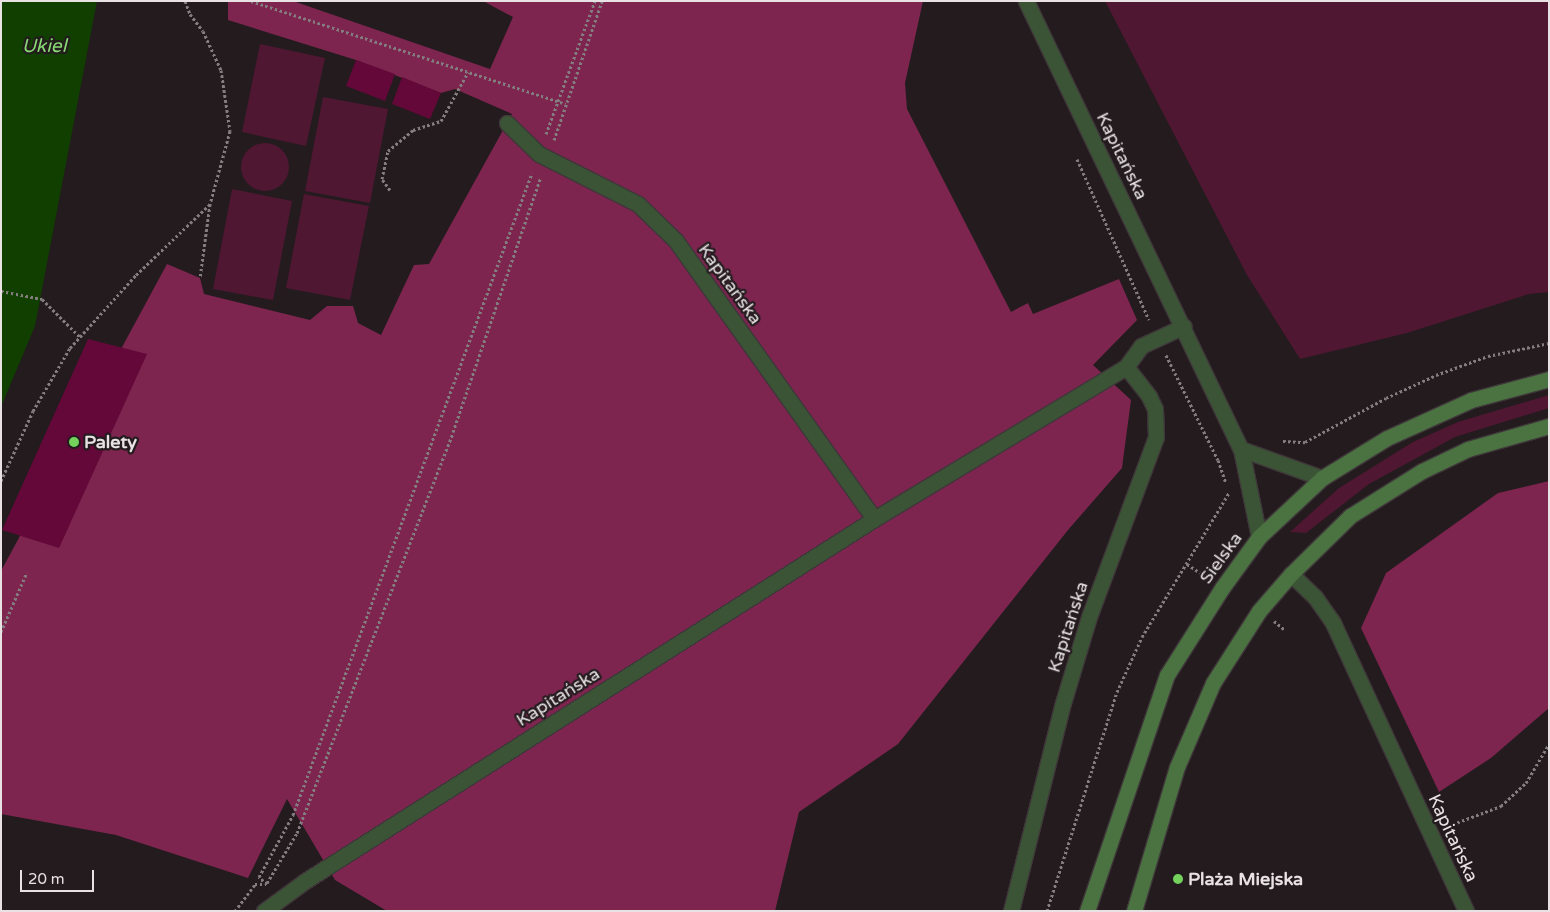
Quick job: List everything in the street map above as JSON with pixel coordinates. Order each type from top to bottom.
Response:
[{"type":"main road","name":"Sielska","points":[[1087,911],[1167,675],[1222,588],[1259,537],[1322,478],[1387,438],[1470,400],[1549,379]]},
{"type":"main road","points":[[1134,911],[1177,767],[1213,683],[1259,611],[1291,574],[1350,516],[1422,471],[1468,448],[1549,426]]},
{"type":"street","name":"Kapitańska","points":[[1026,1],[1184,326],[1241,449],[1259,537]]},
{"type":"street","name":"Kapitańska","points":[[508,123],[543,156],[638,204],[676,241],[874,518]]},
{"type":"street","name":"Kapitańska","points":[[264,911],[305,880],[874,518],[1126,367],[1141,346],[1184,326]]},
{"type":"street","name":"Kapitańska","points":[[1011,911],[1063,703],[1089,617],[1156,437],[1155,409],[1149,396],[1126,367]]},
{"type":"street","points":[[1241,449],[1322,478]]},
{"type":"street","name":"Kapitańska","points":[[1291,574],[1315,597],[1333,623],[1466,911]]},
{"type":"path","points":[[185,1],[190,14],[203,31],[220,70],[230,131],[210,204],[200,278]]},
{"type":"path","points":[[251,1],[566,104]]},
{"type":"path","points":[[267,884],[297,833],[453,432],[543,156],[557,100],[595,1]]},
{"type":"path","points":[[267,884],[259,877],[293,815],[543,156],[566,104],[602,1]]},
{"type":"path","points":[[390,190],[382,179],[388,151],[413,130],[441,121],[468,72]]},
{"type":"path","points":[[1047,911],[1117,692],[1142,637],[1229,493],[1218,460],[1157,338],[1074,151]]},
{"type":"path","points":[[1,481],[33,411],[70,348],[210,204]]},
{"type":"path","points":[[1,291],[42,299],[80,337]]},
{"type":"path","points":[[1283,441],[1305,442],[1436,375],[1488,356],[1549,343]]},
{"type":"path","points":[[1,632],[27,572]]},
{"type":"path","points":[[1428,830],[1460,823],[1502,806],[1526,783],[1549,744]]},
{"type":"path","points":[[235,911],[255,884],[267,884]]},
{"type":"shaded area","points":[[228,1],[293,1],[490,69],[513,17],[483,1],[923,1],[905,83],[907,109],[1011,312],[1028,303],[1033,314],[1119,279],[1137,320],[1093,365],[1131,400],[1122,468],[1068,530],[898,744],[799,812],[775,911],[387,911],[335,880],[287,799],[248,878],[116,835],[1,814],[1,571],[167,264],[200,278],[204,294],[310,320],[327,306],[353,306],[358,323],[381,335],[414,265],[429,264],[512,114],[455,89],[441,93],[356,60],[228,20]]},
{"type":"shaded area","points":[[1105,1],[1549,1],[1549,292],[1529,294],[1407,333],[1300,359],[1247,275]]},
{"type":"shaded area","points":[[260,44],[325,58],[306,146],[242,132]]},
{"type":"shaded area","points":[[323,97],[388,109],[370,203],[305,191]]},
{"type":"shaded area","points":[[265,143],[274,145],[282,150],[287,158],[289,167],[287,176],[282,184],[274,189],[265,191],[256,189],[248,184],[243,176],[241,167],[243,158],[248,150],[256,145]]},
{"type":"shaded area","points":[[232,189],[292,201],[273,300],[213,289]]},
{"type":"shaded area","points":[[304,194],[369,206],[350,300],[286,288]]},
{"type":"shaded area","points":[[1549,395],[1549,408],[1455,437],[1369,484],[1306,533],[1290,532],[1339,488],[1413,442],[1458,422]]},
{"type":"shaded area","points":[[1549,481],[1549,708],[1491,758],[1439,792],[1361,628],[1386,573],[1498,493]]},
{"type":"water","name":"Ukiel","points":[[1,1],[97,1],[35,326],[1,407]]},
{"type":"building","points":[[356,60],[395,74],[385,101],[346,86]]},
{"type":"building","points":[[402,77],[441,93],[430,119],[392,104]]},
{"type":"building","name":"Palety","points":[[88,339],[147,354],[59,548],[2,530]]},
{"type":"place","name":"Palety","points":[[74,442]]},
{"type":"place","name":"Plaża Miejska","points":[[1178,879]]}]
